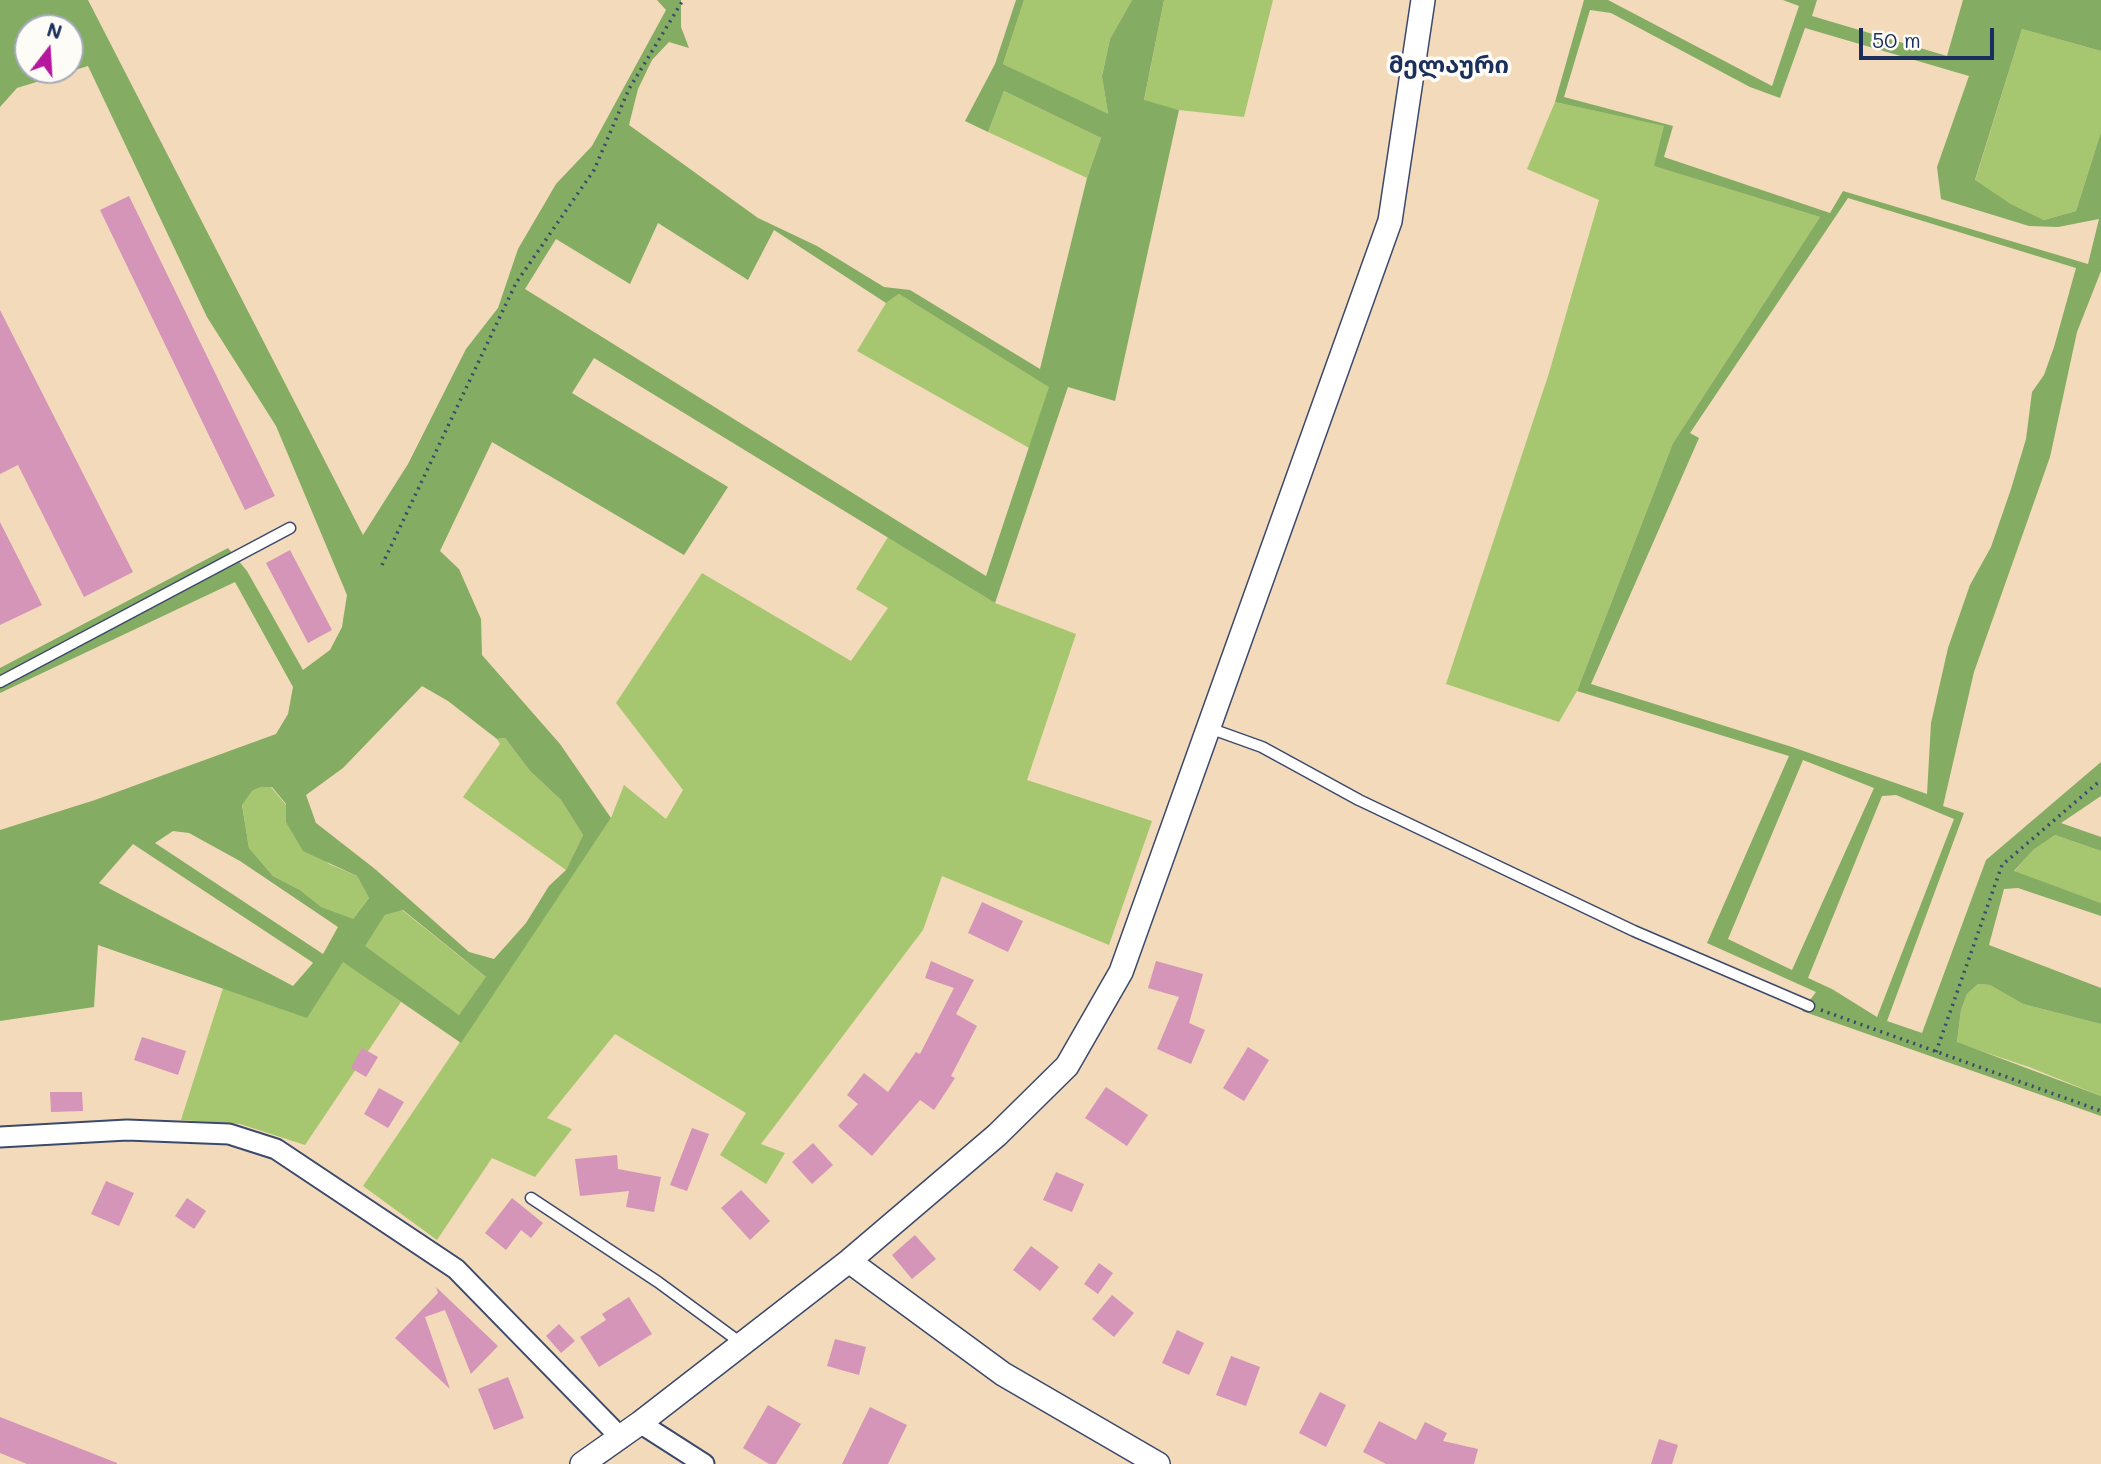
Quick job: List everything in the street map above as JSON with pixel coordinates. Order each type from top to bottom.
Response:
[{"type":"street","points":[[582,1464],[621,1438],[849,1261],[997,1135],[1067,1066],[1121,972],[1390,221],[1423,0]]},
{"type":"street","points":[[0,1137],[127,1130],[229,1134],[276,1149],[456,1269],[621,1438]]},
{"type":"street","points":[[849,1261],[1003,1374],[1158,1464]]},
{"type":"street","points":[[640,1423],[704,1464]]},
{"type":"lane","points":[[0,682],[290,528]]},
{"type":"lane","points":[[1209,728],[1262,747],[1359,800],[1634,931],[1809,1006]]},
{"type":"lane","points":[[531,1198],[658,1282],[742,1344]]},
{"type":"path","points":[[382,565],[516,283],[594,170],[629,89],[683,0]]},
{"type":"path","points":[[1936,1052],[2001,865],[2101,780]]},
{"type":"path","points":[[1809,1006],[2101,1111]]},
{"type":"green space","points":[[0,0],[88,0],[363,535],[408,464],[466,349],[498,308],[518,249],[556,184],[592,146],[666,10],[657,0],[681,0],[681,27],[689,48],[669,42],[652,60],[638,89],[629,125],[758,218],[817,246],[884,287],[910,290],[1040,369],[1087,178],[1101,138],[1004,91],[988,132],[965,121],[995,64],[1016,0],[1024,0],[1003,64],[1108,114],[1102,76],[1110,39],[1132,0],[1164,0],[1144,100],[1179,110],[1115,401],[1068,387],[995,603],[594,358],[572,393],[728,487],[684,555],[492,442],[440,551],[459,569],[481,619],[482,655],[560,744],[611,818],[461,1043],[343,962],[307,1018],[98,945],[94,1007],[0,1021],[0,830],[95,800],[276,734],[288,714],[293,687],[235,582],[0,693],[0,668],[228,548],[247,571],[303,670],[330,650],[342,627],[347,595],[276,426],[207,317],[88,66],[84,67],[84,14],[14,14],[14,84],[30,84],[17,88],[0,107]],"holes":[[[658,223],[748,280],[774,230],[886,303],[899,294],[1049,387],[986,576],[525,289],[556,239],[630,284]],[[422,686],[448,701],[497,739],[505,738],[530,771],[561,800],[583,835],[566,870],[549,886],[526,923],[494,959],[469,952],[375,869],[316,823],[306,795],[343,768]],[[261,787],[272,787],[286,804],[286,822],[303,851],[357,876],[369,898],[353,919],[321,907],[300,890],[273,876],[249,848],[242,805],[252,791]],[[173,831],[189,833],[240,861],[338,927],[323,954],[155,843]],[[133,844],[313,963],[293,986],[99,883]],[[403,910],[486,977],[459,1015],[365,946],[385,915]]]},
{"type":"green space","points":[[1024,0],[1132,0],[1110,39],[1102,75],[1108,115],[1003,64]]},
{"type":"green space","points":[[1164,0],[1273,0],[1244,117],[1179,110],[1144,101]]},
{"type":"green space","points":[[1584,0],[1608,0],[1772,86],[1799,6],[1783,0],[1817,0],[1812,16],[1947,56],[1963,0],[2101,0],[2101,51],[2022,29],[1975,180],[2011,204],[2044,220],[2076,211],[2101,132],[2101,271],[2077,332],[2050,457],[1974,672],[1943,806],[1964,813],[1887,1021],[1922,1033],[1986,860],[2101,762],[2101,796],[2061,823],[2101,837],[2101,851],[2055,835],[2034,849],[2014,871],[2101,903],[2101,916],[2018,888],[2004,889],[1989,945],[2101,988],[2101,1024],[2023,1004],[1990,985],[1978,984],[1967,994],[1961,1010],[1957,1042],[2101,1096],[2101,1116],[1802,1011],[1816,992],[1707,943],[1789,756],[1577,691],[1673,443],[1820,217],[1654,166],[1664,126],[1555,102]],"holes":[[[1590,10],[1611,13],[1750,87],[1780,98],[1805,28],[1969,76],[1937,167],[1941,199],[2029,226],[2058,227],[2099,219],[2088,264],[1843,191],[1830,213],[1664,157],[1673,126],[1564,97]],[[1848,198],[2076,268],[2054,347],[2044,375],[2032,392],[2026,439],[2011,489],[1991,547],[1970,585],[1948,648],[1931,723],[1927,794],[1792,747],[1591,684],[1699,438],[1690,433]],[[1803,760],[1874,788],[1792,970],[1728,939]],[[1896,795],[1954,819],[1877,1017],[1832,989],[1808,978],[1882,796]]]},
{"type":"green space","points":[[2022,29],[2101,51],[2101,132],[2076,211],[2044,220],[2011,204],[1975,181]]},
{"type":"green space","points":[[1004,91],[1101,138],[1087,178],[988,132]]},
{"type":"green space","points":[[1555,102],[1665,126],[1655,166],[1820,217],[1673,443],[1577,691],[1559,722],[1446,684],[1549,373],[1599,200],[1527,169]]},
{"type":"green space","points":[[899,294],[1050,387],[1031,449],[857,351],[886,303]]},
{"type":"green space","points":[[888,537],[995,603],[1076,634],[1027,780],[1152,821],[1109,945],[942,876],[923,930],[761,1144],[785,1153],[766,1184],[720,1155],[746,1113],[615,1034],[547,1118],[572,1129],[535,1177],[492,1158],[437,1240],[363,1186],[611,818],[624,785],[666,819],[683,790],[616,703],[702,573],[851,661],[888,608],[856,589]]},
{"type":"green space","points":[[505,738],[530,771],[561,800],[583,835],[566,870],[463,797],[500,744],[497,739]]},
{"type":"green space","points":[[271,787],[286,805],[286,822],[329,864],[357,876],[369,898],[352,920],[320,907],[300,890],[273,876],[249,848],[242,804],[252,791]]},
{"type":"green space","points":[[2055,835],[2101,851],[2101,903],[2014,872],[2034,848]]},
{"type":"green space","points":[[402,910],[487,978],[459,1015],[364,946],[385,915]]},
{"type":"green space","points":[[343,961],[401,1002],[305,1145],[240,1124],[181,1120],[223,988],[307,1017]]},
{"type":"green space","points":[[1978,984],[1990,985],[2023,1004],[2101,1024],[2101,1096],[2029,1067],[1957,1043],[1961,1010],[1967,994]]},
{"type":"building","points":[[129,196],[275,496],[245,510],[100,210]]},
{"type":"building","points":[[0,310],[133,572],[84,597],[18,465],[0,474]]},
{"type":"building","points":[[0,522],[42,605],[0,625]]},
{"type":"building","points":[[290,550],[332,630],[308,643],[266,563]]},
{"type":"building","points":[[982,902],[1023,921],[1008,952],[968,933]]},
{"type":"building","points":[[931,961],[974,980],[956,1014],[977,1026],[951,1076],[955,1078],[934,1110],[920,1100],[872,1156],[838,1126],[858,1104],[847,1095],[864,1073],[888,1092],[916,1052],[920,1054],[954,988],[925,978]]},
{"type":"building","points":[[1156,961],[1203,974],[1189,1023],[1205,1030],[1191,1064],[1157,1049],[1179,997],[1148,988]]},
{"type":"building","points":[[142,1037],[186,1051],[178,1075],[134,1060]]},
{"type":"building","points":[[1248,1047],[1269,1060],[1244,1101],[1223,1088]]},
{"type":"building","points":[[362,1048],[378,1057],[366,1077],[351,1068]]},
{"type":"building","points":[[1106,1087],[1148,1115],[1127,1146],[1085,1118]]},
{"type":"building","points":[[379,1088],[404,1102],[388,1128],[364,1114]]},
{"type":"building","points":[[50,1092],[82,1092],[83,1111],[51,1112]]},
{"type":"building","points":[[692,1128],[709,1134],[687,1191],[670,1185]]},
{"type":"building","points":[[813,1143],[833,1165],[812,1184],[792,1162]]},
{"type":"building","points":[[617,1155],[618,1169],[661,1177],[654,1212],[626,1207],[629,1191],[580,1196],[575,1159]]},
{"type":"building","points":[[1056,1172],[1084,1184],[1072,1212],[1043,1200]]},
{"type":"building","points":[[106,1181],[134,1193],[119,1226],[91,1214]]},
{"type":"building","points":[[741,1190],[770,1221],[750,1240],[721,1208]]},
{"type":"building","points":[[187,1198],[206,1211],[194,1229],[175,1216]]},
{"type":"building","points":[[512,1198],[543,1223],[531,1238],[521,1230],[506,1250],[485,1233]]},
{"type":"building","points":[[915,1235],[936,1259],[912,1279],[892,1255]]},
{"type":"building","points":[[1031,1246],[1059,1267],[1040,1291],[1013,1270]]},
{"type":"building","points":[[1099,1263],[1113,1273],[1098,1294],[1084,1284]]},
{"type":"building","points":[[436,1287],[498,1346],[471,1374],[445,1310],[425,1317],[450,1389],[395,1338],[438,1293]]},
{"type":"building","points":[[1112,1295],[1134,1313],[1114,1337],[1092,1319]]},
{"type":"building","points":[[629,1297],[652,1334],[599,1367],[580,1337],[606,1320],[602,1314]]},
{"type":"building","points":[[559,1324],[575,1341],[561,1353],[546,1336]]},
{"type":"building","points":[[1177,1330],[1204,1343],[1189,1375],[1162,1363]]},
{"type":"building","points":[[835,1339],[866,1347],[859,1375],[827,1366]]},
{"type":"building","points":[[1231,1356],[1260,1367],[1246,1406],[1216,1395]]},
{"type":"building","points":[[508,1377],[524,1418],[494,1430],[478,1389]]},
{"type":"building","points":[[1320,1392],[1346,1405],[1326,1447],[1299,1433]]},
{"type":"building","points":[[768,1405],[801,1424],[776,1464],[769,1464],[743,1448]]},
{"type":"building","points":[[870,1407],[907,1425],[888,1464],[842,1464]]},
{"type":"building","points":[[0,1417],[117,1464],[27,1464],[0,1453]]},
{"type":"building","points":[[1379,1421],[1416,1440],[1425,1422],[1447,1433],[1443,1441],[1478,1449],[1474,1464],[1386,1464],[1363,1452]]},
{"type":"building","points":[[1659,1439],[1678,1445],[1672,1464],[1651,1464]]},
{"type":"district","name":"მელაური","points":[[1449,66]]}]
